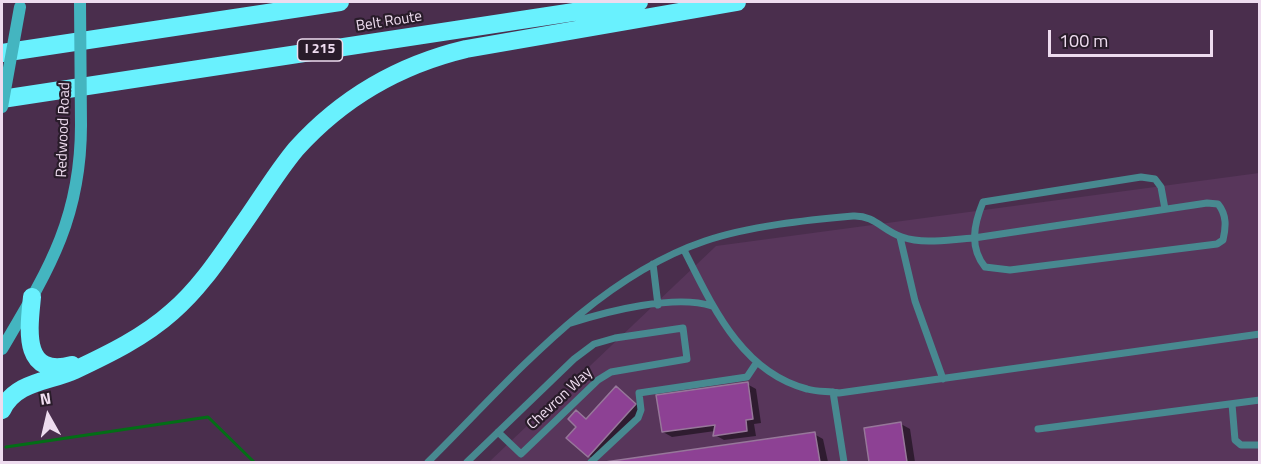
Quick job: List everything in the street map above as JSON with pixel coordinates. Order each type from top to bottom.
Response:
[{"type":"highway","name":"Belt Route","points":[[2,53],[340,2]]},
{"type":"highway","name":"Belt Route","points":[[2,99],[639,2]]},
{"type":"highway","points":[[2,410],[12,395],[24,387],[73,371],[156,326],[188,298],[296,150],[329,117],[362,92],[395,73],[432,57],[737,2]]},
{"type":"highway","points":[[32,297],[28,337],[31,349],[38,357],[50,365],[62,367],[101,356]]},
{"type":"main road","name":"Redwood Road","points":[[2,349],[56,253],[69,221],[78,180],[81,125],[80,2]]},
{"type":"main road","points":[[2,107],[20,3]]},
{"type":"lane","points":[[428,462],[568,324],[598,298],[652,264],[734,232],[855,216],[878,222],[900,237],[917,241],[974,237],[1207,203],[1218,204],[1225,219],[1223,240],[1217,244],[1010,270],[985,267],[976,256],[974,237],[976,218],[983,202],[1141,177],[1155,179],[1161,187],[1165,209]]},
{"type":"lane","points":[[900,237],[915,301],[943,378]]},
{"type":"lane","points":[[684,250],[712,306],[735,340],[756,362],[785,381],[808,389],[833,392],[1260,334]]},
{"type":"lane","points":[[652,264],[658,305]]},
{"type":"lane","points":[[568,324],[608,313],[686,301],[712,306]]},
{"type":"lane","name":"Chevron Way","points":[[466,462],[574,358],[594,344],[615,338],[683,328],[687,358],[611,372],[604,376],[521,454],[498,432]]},
{"type":"lane","points":[[591,462],[638,417],[641,410],[639,393],[747,377],[756,362]]},
{"type":"lane","points":[[833,392],[843,462]]},
{"type":"lane","points":[[1038,429],[1260,400]]},
{"type":"lane","points":[[1232,404],[1235,440],[1241,445],[1260,445]]},
{"type":"shaded area","points":[[1259,173],[1259,462],[489,462],[716,246]]},
{"type":"building","points":[[748,382],[753,419],[746,420],[747,431],[713,436],[715,425],[662,432],[656,395]]},
{"type":"building","points":[[616,386],[636,404],[588,457],[566,438],[576,427],[568,419],[576,410],[586,419]]},
{"type":"building","points":[[901,422],[907,462],[869,462],[864,428]]},
{"type":"building","points":[[815,432],[820,462],[605,462]]},
{"type":"waterway","points":[[6,447],[208,417],[254,462]]}]
